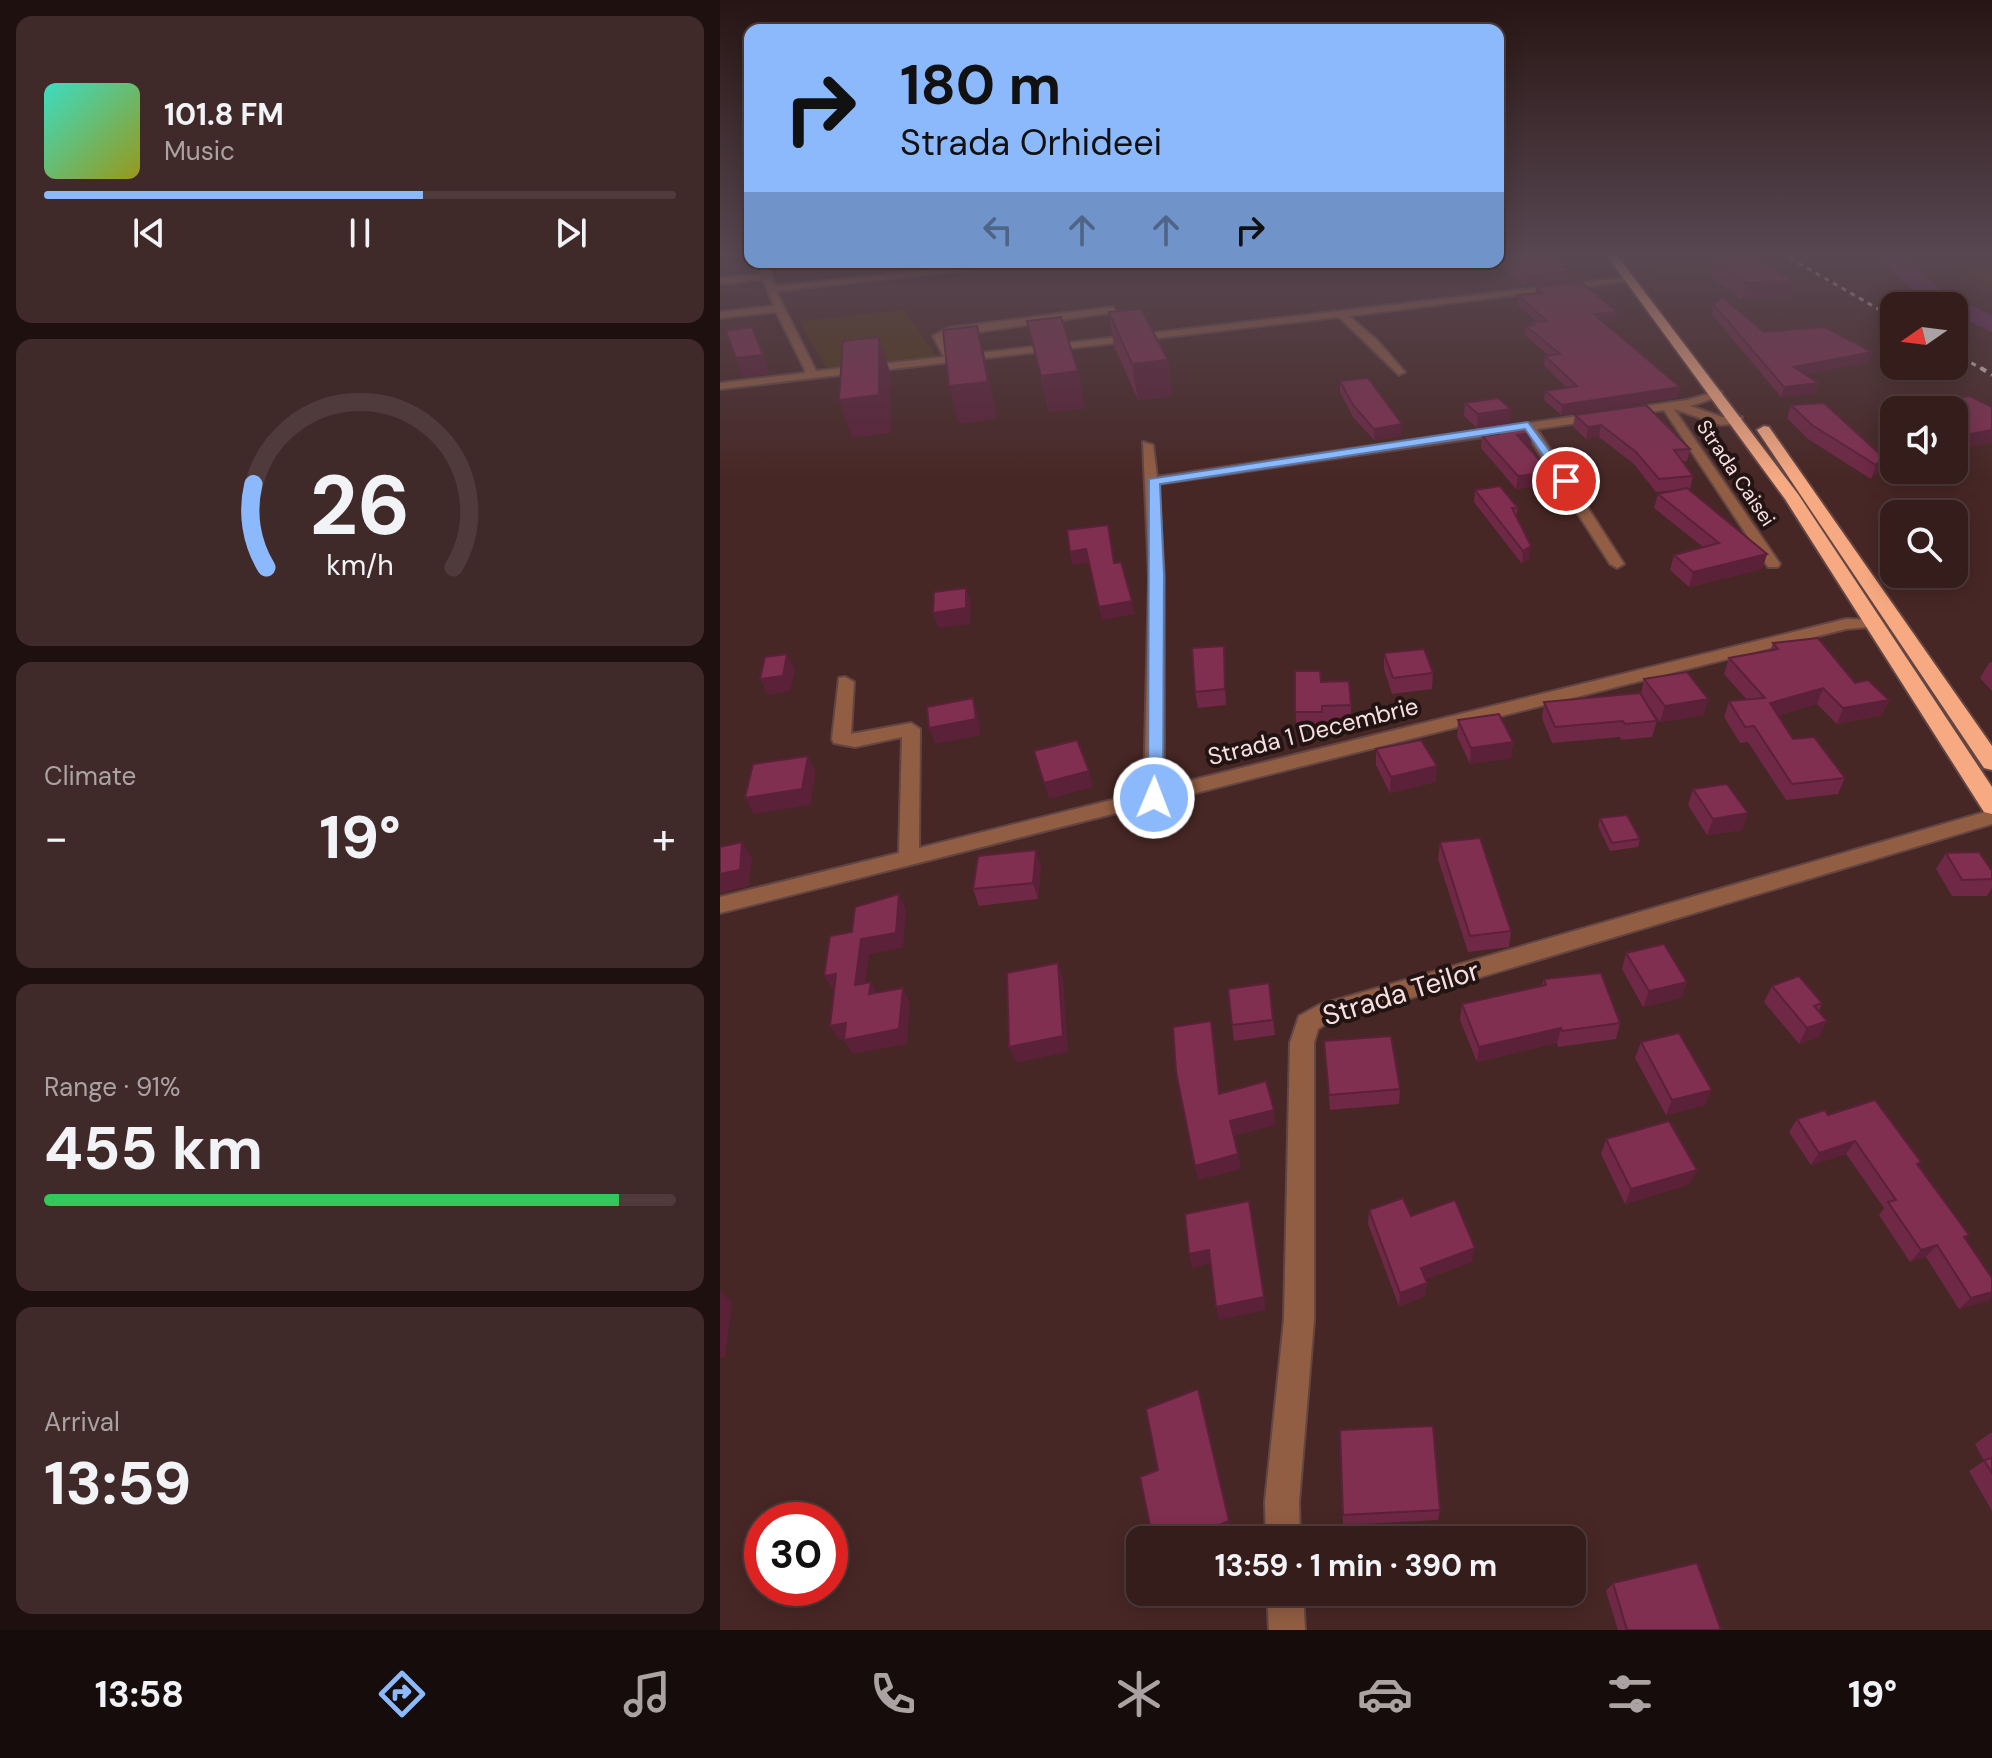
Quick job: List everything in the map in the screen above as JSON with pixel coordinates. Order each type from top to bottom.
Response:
[{"type":"highway","points":[[1668,329],[1738,420],[1992,806]]},
{"type":"highway","points":[[1676,329],[1785,458],[1992,763]]},
{"type":"street","points":[[792,329],[811,370],[809,376]]},
{"type":"street","points":[[951,360],[938,336],[963,329]]},
{"type":"street","points":[[720,386],[1201,329]]},
{"type":"street","points":[[1358,329],[1399,372]]},
{"type":"street","points":[[1154,481],[1666,405],[1718,394]]},
{"type":"street","points":[[1666,405],[1690,408],[1721,421],[1738,420]]},
{"type":"street","name":"Strada Caisei","points":[[1666,405],[1773,564]]},
{"type":"street","points":[[1528,425],[1617,564]]},
{"type":"street","points":[[1147,445],[1154,481],[1157,575],[1154,798]]},
{"type":"street","name":"Strada 1 Decembrie","points":[[720,905],[1846,624],[1873,623]]},
{"type":"street","points":[[845,682],[841,739],[855,741],[911,729],[909,858]]},
{"type":"street","name":"Strada Teilor","points":[[1283,1526],[1282,1502],[1299,1320],[1302,1043],[1308,1023],[1319,1015],[1992,817]]},
{"type":"street","points":[[1286,1606],[1287,1630]]},
{"type":"shaded area","points":[[804,329],[917,329],[937,357],[826,368]]},
{"type":"building","points":[[753,329],[763,355],[736,358],[726,331]]},
{"type":"building","points":[[978,329],[988,382],[949,386],[943,330]]},
{"type":"building","points":[[1029,329],[1065,329],[1078,371],[1041,376]]},
{"type":"building","points":[[1117,329],[1152,329],[1168,360],[1132,364]]},
{"type":"building","points":[[1530,329],[1612,329],[1680,387],[1562,405],[1545,391],[1577,386],[1545,356],[1560,354]]},
{"type":"building","points":[[1735,329],[1760,329],[1764,332],[1829,329],[1872,352],[1794,367],[1818,383],[1784,387]]},
{"type":"building","points":[[879,337],[879,395],[839,400],[843,341]]},
{"type":"building","points":[[1368,378],[1402,424],[1374,429],[1353,405],[1340,381]]},
{"type":"building","points":[[1968,396],[1992,407],[1992,430],[1968,434]]},
{"type":"building","points":[[1498,398],[1511,409],[1478,414],[1465,403]]},
{"type":"building","points":[[1824,403],[1880,454],[1880,460],[1876,465],[1812,425],[1791,405]]},
{"type":"building","points":[[1646,405],[1690,449],[1674,450],[1693,476],[1659,479],[1636,452],[1601,425],[1588,427],[1575,415]]},
{"type":"building","points":[[1524,422],[1532,433],[1517,435],[1550,472],[1518,476],[1482,436],[1498,434],[1490,427]]},
{"type":"building","points":[[1500,486],[1518,508],[1512,508],[1531,546],[1523,551],[1475,490]]},
{"type":"building","points":[[1687,488],[1767,554],[1693,572],[1674,555],[1719,543],[1658,494]]},
{"type":"building","points":[[1108,525],[1114,563],[1121,562],[1132,601],[1099,607],[1086,549],[1070,552],[1067,530]]},
{"type":"building","points":[[966,588],[966,608],[933,613],[934,592]]},
{"type":"building","points":[[1818,638],[1855,683],[1868,680],[1889,700],[1843,708],[1823,688],[1770,703],[1793,739],[1814,737],[1845,778],[1792,784],[1754,726],[1745,727],[1729,701],[1765,698],[1729,658],[1778,649],[1773,643]]},
{"type":"building","points":[[1224,646],[1225,689],[1195,692],[1192,648]]},
{"type":"building","points":[[1424,649],[1433,673],[1393,678],[1384,653]]},
{"type":"building","points":[[787,654],[783,676],[760,679],[765,657]]},
{"type":"building","points":[[1295,671],[1320,671],[1321,682],[1349,681],[1351,705],[1322,706],[1322,712],[1295,712]]},
{"type":"building","points":[[1687,672],[1708,699],[1665,706],[1644,679]]},
{"type":"building","points":[[1640,693],[1657,721],[1555,727],[1544,702]]},
{"type":"building","points":[[973,698],[976,719],[929,728],[927,707]]},
{"type":"building","points":[[1499,714],[1513,742],[1471,748],[1458,720]]},
{"type":"building","points":[[1077,740],[1089,771],[1044,783],[1034,751]]},
{"type":"building","points":[[1421,740],[1437,766],[1391,777],[1376,749]]},
{"type":"building","points":[[808,756],[802,789],[745,798],[753,764]]},
{"type":"building","points":[[1727,784],[1748,813],[1713,819],[1693,789]]},
{"type":"building","points":[[1627,815],[1640,839],[1612,843],[1600,818]]},
{"type":"building","points":[[1480,838],[1511,931],[1470,936],[1440,842]]},
{"type":"building","points":[[742,842],[740,870],[720,874],[720,847]]},
{"type":"building","points":[[1036,850],[1033,883],[973,889],[978,856]]},
{"type":"building","points":[[1979,852],[1992,871],[1992,879],[1962,880],[1946,853]]},
{"type":"building","points":[[899,894],[896,933],[861,939],[855,985],[871,982],[869,994],[903,988],[899,1029],[844,1040],[846,1023],[830,1026],[836,974],[824,976],[830,936],[852,932],[855,907]]},
{"type":"building","points":[[1664,944],[1687,982],[1649,991],[1626,953]]},
{"type":"building","points":[[1058,963],[1063,1036],[1009,1047],[1007,973]]},
{"type":"building","points":[[1601,973],[1620,1023],[1562,1031],[1561,1028],[1479,1047],[1462,1004],[1546,985],[1544,979]]},
{"type":"building","points":[[1799,976],[1822,1003],[1814,1006],[1827,1021],[1807,1028],[1772,986]]},
{"type":"building","points":[[1269,983],[1273,1020],[1232,1025],[1228,989]]},
{"type":"building","points":[[1211,1021],[1219,1094],[1266,1081],[1274,1110],[1230,1121],[1238,1154],[1195,1166],[1176,1072],[1173,1027]]},
{"type":"building","points":[[1679,1033],[1712,1090],[1672,1100],[1641,1042]]},
{"type":"building","points":[[1391,1036],[1400,1089],[1329,1095],[1324,1041]]},
{"type":"building","points":[[1875,1100],[1969,1235],[1964,1237],[1992,1278],[1992,1292],[1971,1298],[1937,1245],[1921,1250],[1888,1202],[1896,1200],[1855,1141],[1819,1153],[1797,1119],[1825,1110],[1828,1115]]},
{"type":"building","points":[[1669,1121],[1697,1170],[1631,1189],[1606,1139]]},
{"type":"building","points":[[1403,1198],[1411,1216],[1455,1200],[1475,1248],[1421,1268],[1427,1283],[1400,1293],[1369,1210]]},
{"type":"building","points":[[1249,1201],[1264,1297],[1216,1307],[1209,1250],[1189,1254],[1185,1214]]},
{"type":"building","points":[[1198,1389],[1229,1521],[1217,1526],[1150,1526],[1140,1477],[1158,1470],[1146,1409]]},
{"type":"building","points":[[1433,1426],[1440,1510],[1343,1515],[1340,1430]]},
{"type":"building","points":[[1992,1458],[1992,1473],[1984,1460]]},
{"type":"building","points":[[1697,1563],[1721,1630],[1627,1630],[1613,1583]]},
{"type":"railway","points":[[1968,361],[1984,370]]},
{"type":"railway","points":[[1981,368],[1992,375]]},
{"type":"route","points":[[1154,798],[1157,575],[1154,481],[1528,425],[1566,481]]}]
